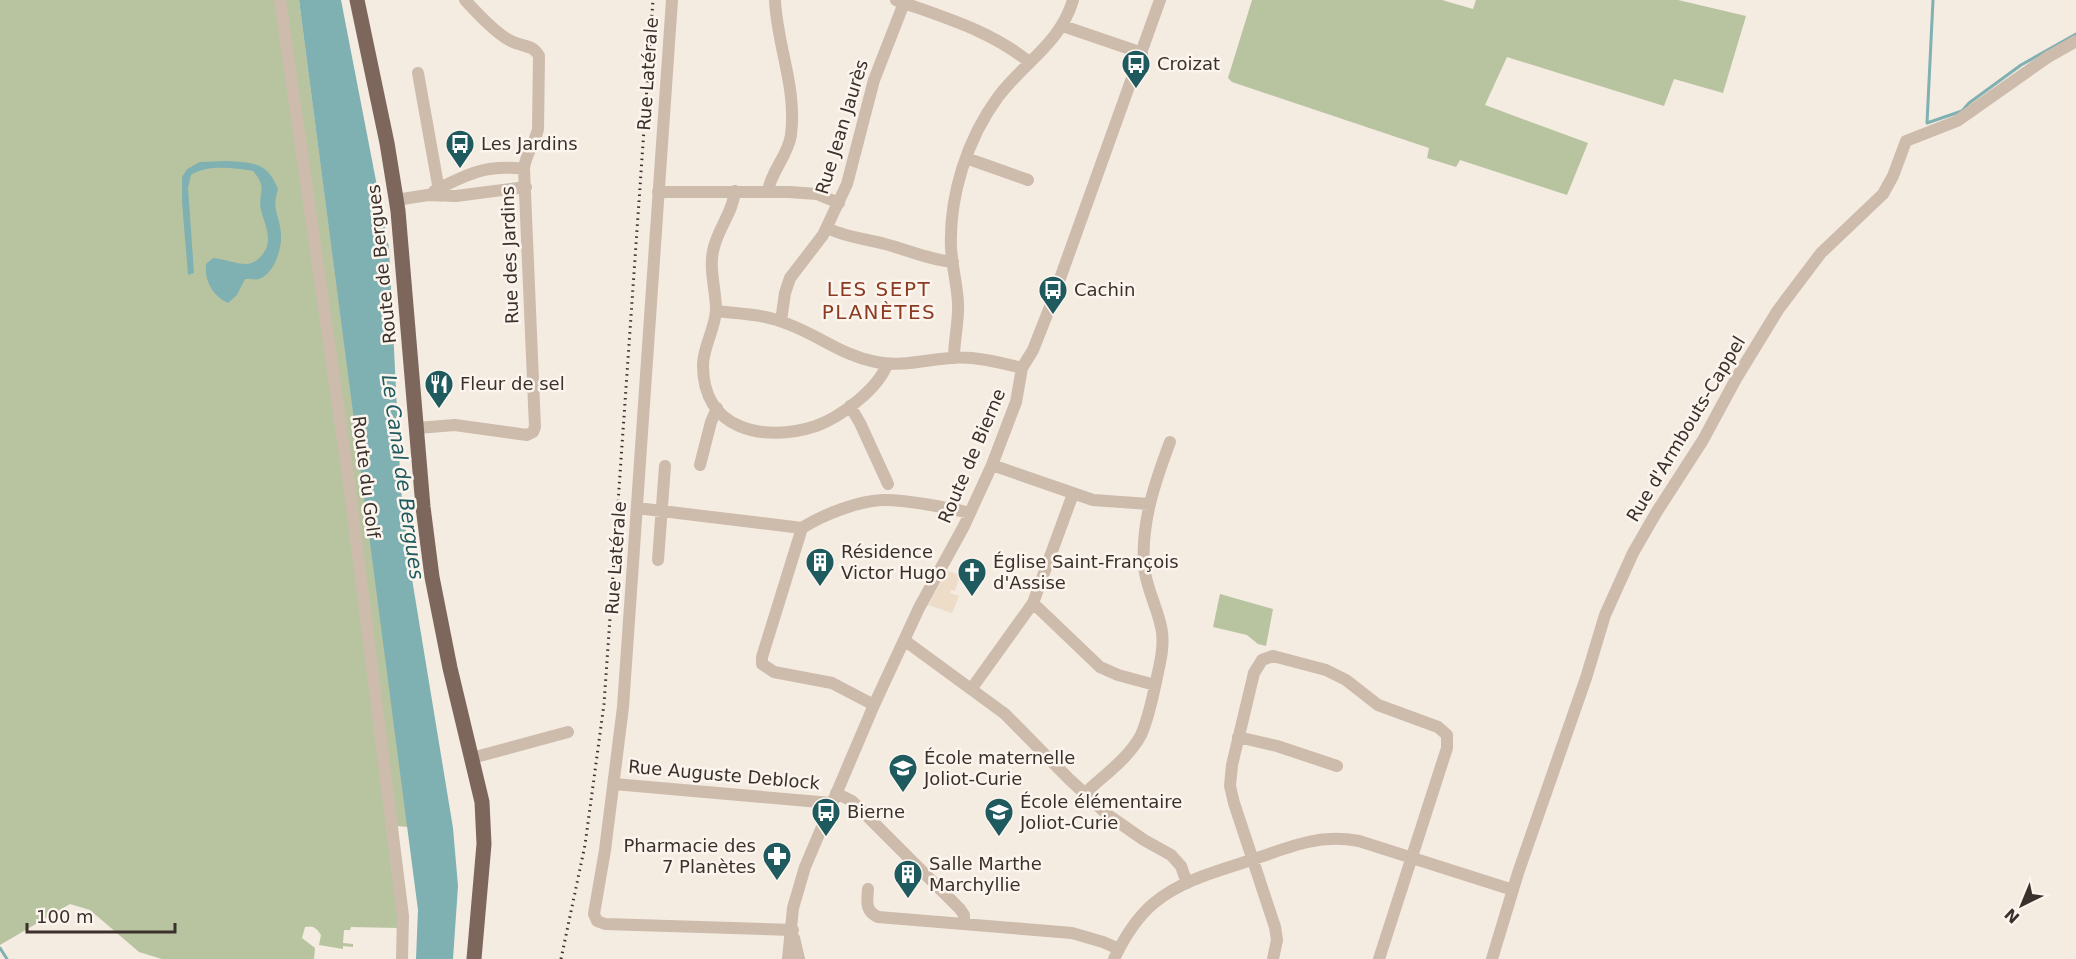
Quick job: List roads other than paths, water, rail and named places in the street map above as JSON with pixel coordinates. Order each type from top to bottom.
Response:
[{"type":"main road","name":"Route de Bergues","points":[[361,1],[396,200],[404,262],[424,520],[432,584],[482,802],[484,835],[474,959]]},
{"type":"main road","name":"Route de Bergues","points":[[464,959],[477,821],[476,774]]},
{"type":"street","name":"Route du Golf","points":[[280,0],[352,507],[403,916],[402,959]]},
{"type":"street","name":"Rue des Jardins","points":[[417,428],[466,426],[527,435],[535,429],[524,169],[538,129],[539,56],[533,48],[504,37],[465,0]]},
{"type":"street","name":"Rue Latérale","points":[[672,0],[623,707],[594,916],[597,921],[606,924],[791,930]]},
{"type":"street","points":[[768,191],[773,176],[787,151],[791,132],[789,73],[775,0]]},
{"type":"street","points":[[954,358],[958,305],[951,237],[958,184],[966,158],[993,103],[1063,26],[1073,0]]},
{"type":"street","name":"Route de Bierne","points":[[788,959],[792,916],[801,875],[904,640],[930,586],[970,513],[992,465],[1016,402],[1022,368],[1036,344],[1160,0]]},
{"type":"street","points":[[900,2],[985,34],[1029,62]]},
{"type":"street","name":"Rue Jean Jaurès","points":[[782,321],[785,293],[790,278],[827,228],[852,170],[866,108],[900,2]]},
{"type":"street","points":[[1063,26],[1142,53]]},
{"type":"street","name":"Rue d'Armbouts-Cappel","points":[[1492,959],[1513,890],[1613,595],[1651,521],[1703,440],[1732,385],[1778,310],[1821,252],[1883,194],[1893,176],[1906,141],[1957,122],[2040,62],[2076,41]]},
{"type":"street","points":[[418,73],[436,193]]},
{"type":"street","points":[[966,158],[1028,180]]},
{"type":"street","points":[[436,193],[463,177],[492,168],[503,166],[524,169]]},
{"type":"street","points":[[396,200],[436,193],[456,196],[526,187]]},
{"type":"street","points":[[658,192],[768,191],[816,194],[839,203]]},
{"type":"street","points":[[735,192],[733,204],[718,234],[712,255],[716,312],[704,353],[703,366],[707,392],[717,408],[729,420],[747,430],[773,434],[816,426],[850,406],[878,381],[887,364]]},
{"type":"street","points":[[827,228],[928,258],[953,262]]},
{"type":"street","points":[[716,312],[760,316],[782,321],[840,351],[858,358],[887,364],[914,364],[954,358],[982,359],[1022,368]]},
{"type":"street","points":[[850,406],[888,484]]},
{"type":"street","points":[[700,465],[717,408]]},
{"type":"street","points":[[1084,794],[1135,744],[1146,722],[1163,640],[1144,570],[1149,504],[1170,442]]},
{"type":"street","points":[[992,465],[1073,494],[1103,502],[1149,504]]},
{"type":"street","points":[[658,560],[665,466]]},
{"type":"street","points":[[972,688],[1033,603],[1073,494]]},
{"type":"street","points":[[637,508],[802,528],[824,516],[879,500],[970,513]]},
{"type":"street","points":[[802,528],[762,657],[762,664],[774,672],[832,683],[874,705]]},
{"type":"street","points":[[1033,603],[1100,667],[1118,675],[1155,685]]},
{"type":"street","points":[[904,640],[972,688],[1012,720],[1084,794],[1122,826],[1172,855],[1180,866],[1187,883]]},
{"type":"street","points":[[1273,959],[1276,931],[1230,792],[1230,771],[1254,673],[1259,663],[1265,658],[1277,657],[1331,672],[1346,680],[1378,705],[1438,727],[1445,732],[1448,740],[1379,959]]},
{"type":"street","points":[[472,758],[568,732]]},
{"type":"street","points":[[1238,737],[1277,746],[1337,766]]},
{"type":"street","name":"Rue Auguste Deblock","points":[[614,784],[833,798]]},
{"type":"street","points":[[833,798],[852,801],[960,909],[964,915],[964,924]]},
{"type":"street","points":[[868,889],[866,906],[876,916],[1072,933],[1103,942],[1117,954],[1134,924],[1166,895],[1187,883],[1309,842],[1335,839],[1359,841],[1513,890]]},
{"type":"street","name":"Route de Bierne","points":[[791,930],[799,959]]},
{"type":"water","points":[[299,0],[341,0],[389,248],[401,491],[412,579],[453,828],[458,886],[453,959],[416,959],[418,910]]},
{"type":"water","points":[[200,162],[251,163],[264,168],[269,173],[278,189],[276,208],[281,235],[280,247],[273,267],[259,279],[245,279],[237,295],[228,303],[214,292],[208,282],[206,264],[213,258],[242,264],[251,263],[259,259],[266,250],[268,239],[260,204],[262,187],[258,177],[253,171],[221,168],[205,169],[191,175],[188,188],[194,273],[188,275],[182,202],[182,177],[187,169]]},
{"type":"waterway","points":[[1933,0],[1927,123],[1962,111],[1969,103],[2021,65],[2076,34]]},
{"type":"waterway","points":[[0,948],[7,959]]},
{"type":"railway","points":[[561,959],[585,845],[604,704],[653,0]]},
{"type":"place","name":"Croizat","points":[[1136,90]]},
{"type":"place","name":"Les Jardins","points":[[460,170]]},
{"type":"place","name":"Cachin","points":[[1053,316]]},
{"type":"place","name":"Fleur de sel","points":[[439,410]]},
{"type":"place","name":"Résidence Victor Hugo","points":[[820,588]]},
{"type":"place","name":"Église Saint-François d'Assise","points":[[972,598]]},
{"type":"place","name":"École maternelle Joliot-Curie","points":[[903,794]]},
{"type":"place","name":"Bierne","points":[[826,838]]},
{"type":"place","name":"École élémentaire Joliot-Curie","points":[[999,838]]},
{"type":"place","name":"Pharmacie des 7 Planètes","points":[[777,882]]},
{"type":"place","name":"Salle Marthe Marchyllie","points":[[908,900]]},
{"type":"district","name":"LES SEPT PLANÈTES","points":[[879,300]]},
{"type":"water label","name":"Le Canal de Bergues","points":[[403,477]]}]
